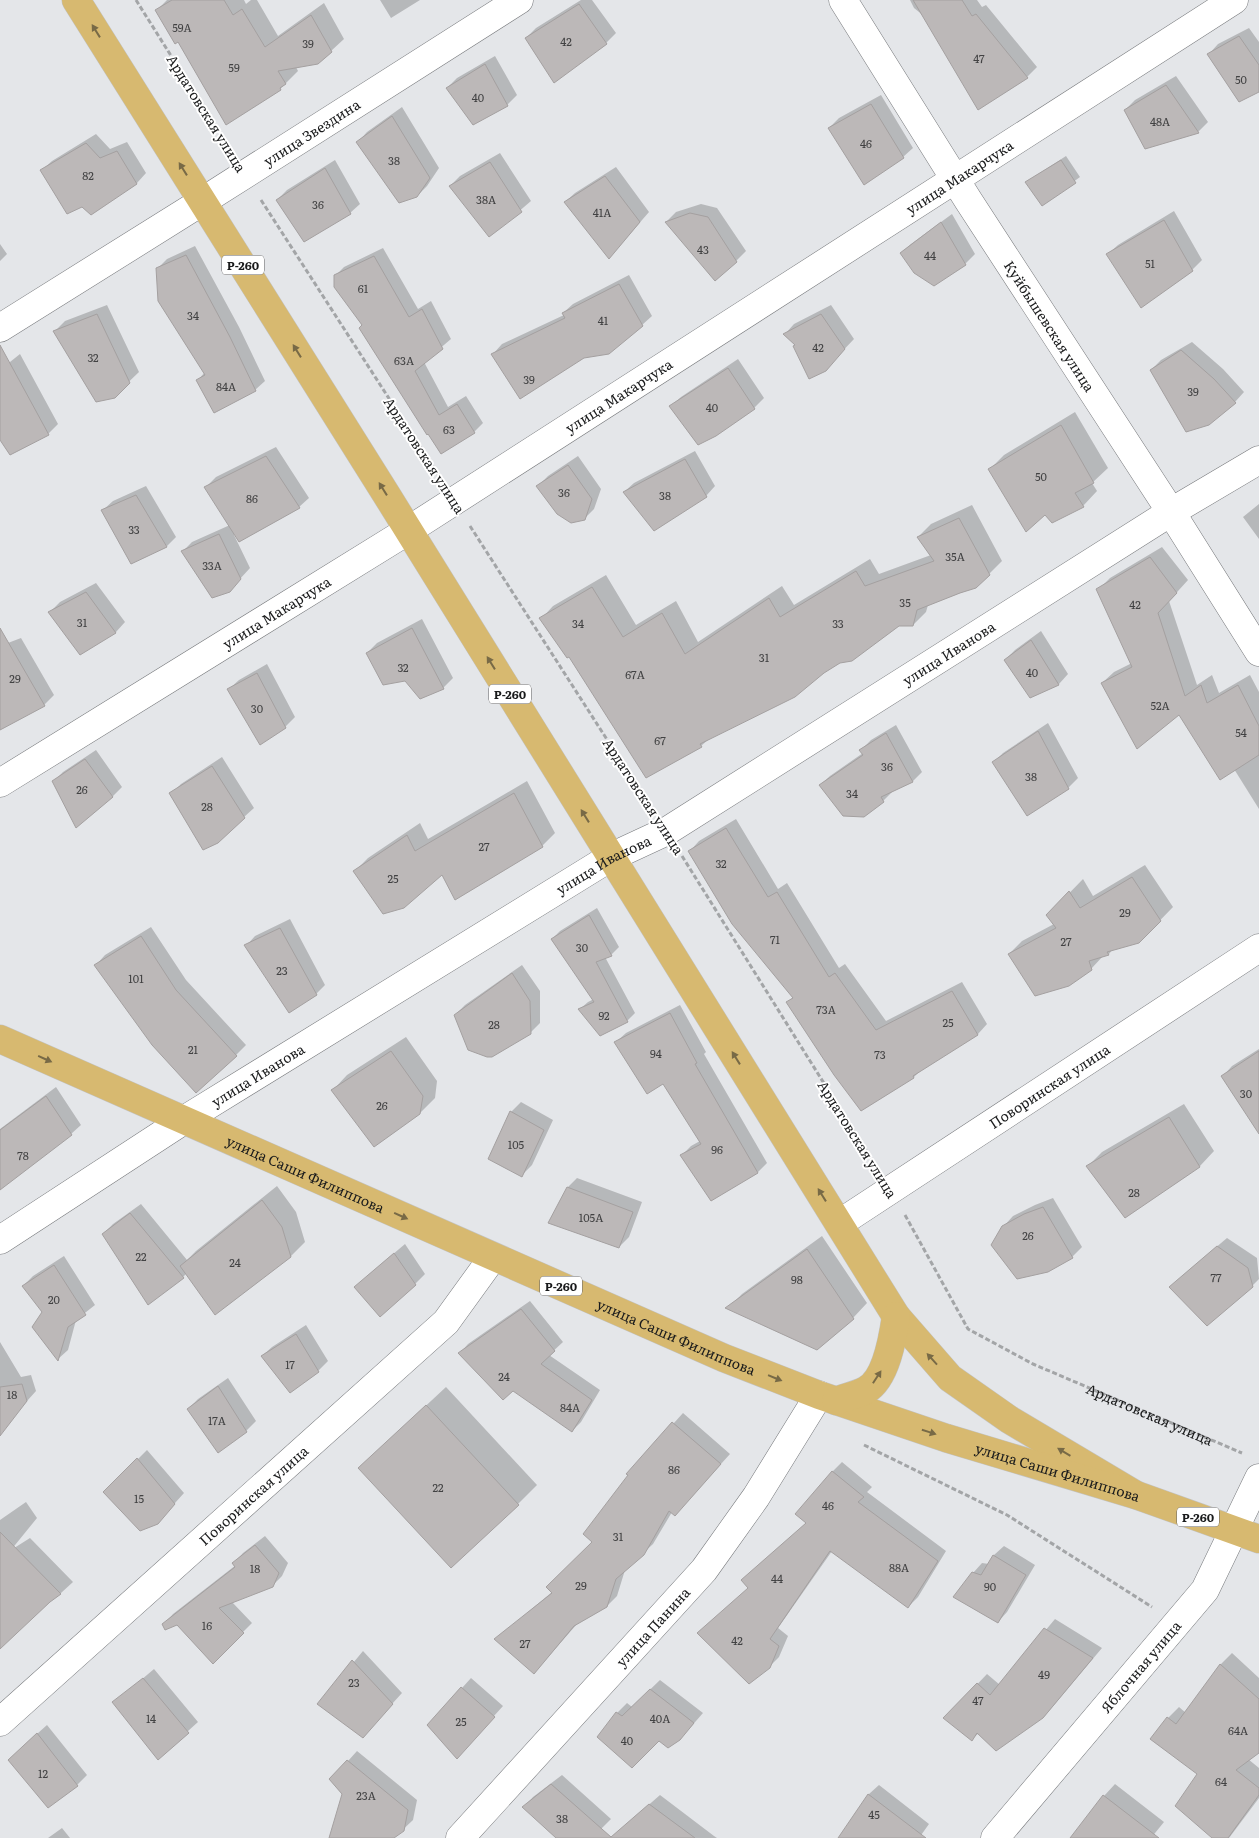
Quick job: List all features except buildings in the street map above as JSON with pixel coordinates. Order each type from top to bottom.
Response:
[{"type":"highway","name":"Р-260","points":[[76,0],[409,530],[896,1316],[950,1378],[1010,1420],[1136,1495]]},
{"type":"highway","name":"улица Саши Филиппова","points":[[0,1039],[724,1358],[827,1398],[946,1438],[1136,1495],[1259,1539]]},
{"type":"highway","points":[[827,1398],[867,1390],[877,1379],[886,1361],[893,1339],[896,1316]]},
{"type":"street","name":"улица Звездина","points":[[0,328],[519,0]]},
{"type":"street","name":"Куйбышевская улица","points":[[843,0],[955,179],[1171,512],[1259,652]]},
{"type":"street","name":"улица Макарчука","points":[[0,783],[409,530],[1234,0]]},
{"type":"street","name":"улица Иванова","points":[[0,1240],[184,1120],[611,857],[667,831],[1171,512],[1259,460]]},
{"type":"street","name":"Поворинская улица","points":[[840,1223],[1259,948]]},
{"type":"street","name":"Поворинская улица","points":[[0,1722],[446,1322],[493,1257]]},
{"type":"street","name":"улица Панина","points":[[460,1838],[704,1570],[827,1398]]},
{"type":"street","name":"Яблочная улица","points":[[995,1838],[1204,1590],[1234,1530],[1254,1467]]},
{"type":"path","name":"Ардатовская улица","points":[[136,0],[245,174],[667,831],[891,1190],[968,1329],[1033,1364],[1254,1467]]},
{"type":"path","points":[[855,1441],[1007,1515],[1177,1622]]}]
